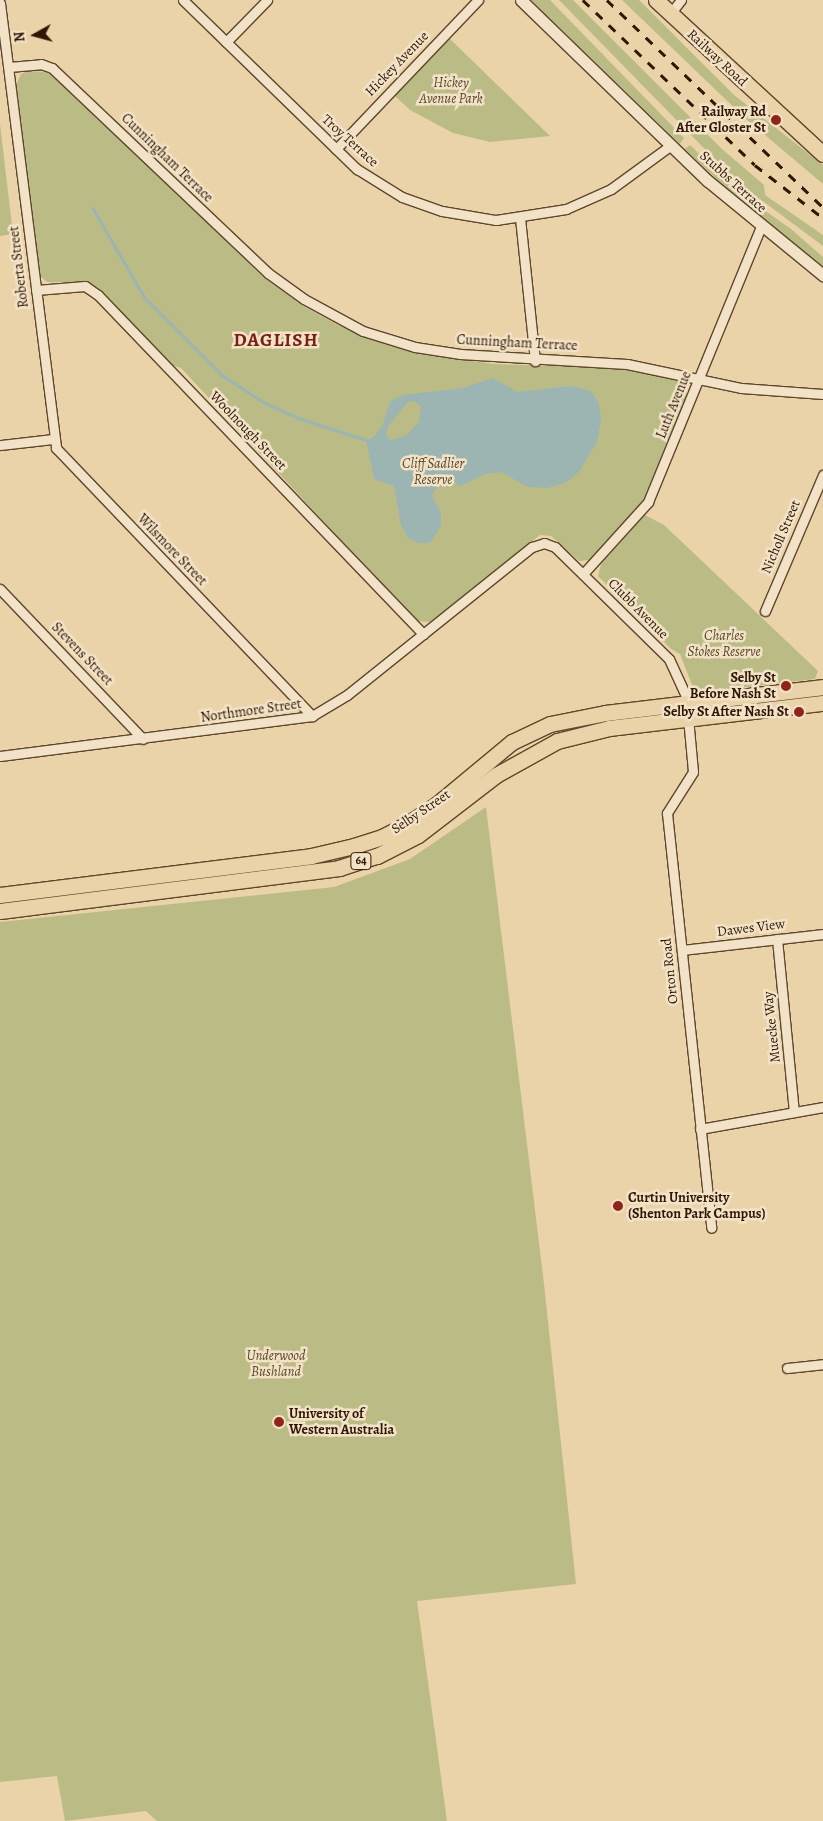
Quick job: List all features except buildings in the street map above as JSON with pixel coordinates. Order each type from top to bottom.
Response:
[{"type":"main road","name":"Railway Road","points":[[662,4],[822,152]]},
{"type":"main road","name":"Selby Street","points":[[0,895],[310,856],[382,837],[436,806],[512,742],[550,724],[605,713],[823,687]]},
{"type":"main road","name":"Selby Street","points":[[0,911],[339,868],[377,856],[418,835],[518,760],[557,741],[609,728],[823,702]]},
{"type":"main road","points":[[550,724],[557,741]]},
{"type":"main road","points":[[161,875],[164,891]]},
{"type":"street","name":"Troy Terrace","points":[[183,0],[336,149],[383,186],[420,205],[470,217],[520,218],[588,201],[640,169],[670,146]]},
{"type":"street","points":[[226,42],[267,0]]},
{"type":"street","name":"Hickey Avenue","points":[[336,149],[478,0]]},
{"type":"street","name":"Stubbs Terrace","points":[[521,0],[670,146],[761,227],[823,275]]},
{"type":"street","points":[[662,4],[681,0]]},
{"type":"street","name":"Roberta Street","points":[[0,4],[53,439]]},
{"type":"street","name":"Cunningham Terrace","points":[[9,67],[41,64],[52,68],[268,273],[332,316],[383,338],[428,350],[535,361],[628,364],[765,391],[823,394]]},
{"type":"street","points":[[520,218],[535,361]]},
{"type":"street","name":"Luth Avenue","points":[[583,574],[648,502],[761,227]]},
{"type":"street","name":"Woolnough Street","points":[[36,290],[85,286],[98,294],[423,634]]},
{"type":"street","points":[[0,445],[53,439]]},
{"type":"street","name":"Wilsmore Street","points":[[53,439],[62,457],[312,716]]},
{"type":"street","name":"Nicholl Street","points":[[765,611],[823,475]]},
{"type":"street","name":"Northmore Street","points":[[0,756],[312,716],[347,695],[539,544]]},
{"type":"street","name":"Clubb Avenue","points":[[539,544],[555,547],[668,658],[681,680],[688,703],[689,719]]},
{"type":"street","name":"Stevens Street","points":[[0,589],[143,738]]},
{"type":"street","name":"Orton Road","points":[[689,719],[693,772],[667,813],[711,1228]]},
{"type":"street","name":"Dawes View","points":[[682,950],[823,934]]},
{"type":"street","name":"Muecke Way","points":[[777,939],[794,1112]]},
{"type":"street","points":[[700,1129],[823,1107]]},
{"type":"street","points":[[787,1368],[823,1364]]},
{"type":"green space","points":[[531,0],[550,0],[684,138],[680,144]]},
{"type":"green space","points":[[559,0],[573,0],[722,149],[764,185],[765,195],[823,235],[823,246],[737,182]]},
{"type":"green space","points":[[622,0],[639,0],[734,95],[823,165],[823,184],[746,119]]},
{"type":"green space","name":"Hickey Avenue Park","points":[[449,38],[550,136],[490,142],[453,133],[410,110],[393,94]]},
{"type":"green space","name":"Cliff Sadlier Reserve","points":[[28,71],[45,72],[58,78],[263,277],[303,306],[336,324],[417,353],[494,364],[627,368],[682,381],[688,395],[659,472],[645,498],[590,560],[579,561],[551,536],[540,535],[431,622],[416,621],[181,368],[171,365],[98,289],[87,282],[47,282],[40,276],[16,85],[21,74]]},
{"type":"green space","points":[[0,124],[13,234],[0,236]]},
{"type":"green space","points":[[690,145],[736,190],[791,229],[823,257],[823,266],[777,232],[725,187],[685,149]]},
{"type":"green space","name":"Charles Stokes Reserve","points":[[645,515],[664,525],[818,671],[815,679],[704,692],[692,685],[680,654],[671,649],[598,576],[601,564]]},
{"type":"green space","name":"Underwood Bushland","points":[[486,807],[544,1284],[576,1584],[417,1601],[447,1821],[157,1821],[146,1811],[65,1821],[57,1776],[0,1782],[0,922],[334,887],[410,859]]},
{"type":"water","points":[[492,378],[518,392],[571,386],[591,391],[599,404],[601,420],[597,442],[579,472],[565,483],[548,488],[528,487],[501,472],[485,474],[460,486],[452,481],[442,479],[432,495],[441,513],[441,526],[430,543],[418,543],[408,538],[401,525],[394,486],[374,479],[366,440],[374,437],[383,424],[390,401],[403,395],[463,388]],"holes":[[[414,401],[421,406],[419,422],[405,436],[390,440],[386,435],[388,426],[407,403]]]},
{"type":"waterway","points":[[93,208],[145,298],[222,375],[265,403],[301,419],[366,440]]},
{"type":"railway","points":[[583,0],[755,165],[823,218]]},
{"type":"railway","points":[[607,0],[823,207]]},
{"type":"place","name":"Railway Rd After Gloster St","points":[[776,120]]},
{"type":"place","name":"Selby St Before Nash St","points":[[786,686]]},
{"type":"place","name":"Selby St After Nash St","points":[[799,712]]},
{"type":"place","name":"Curtin University (Shenton Park Campus)","points":[[618,1206]]},
{"type":"place","name":"University of Western Australia","points":[[279,1422]]},
{"type":"district","name":"DAGLISH","points":[[276,341]]}]
